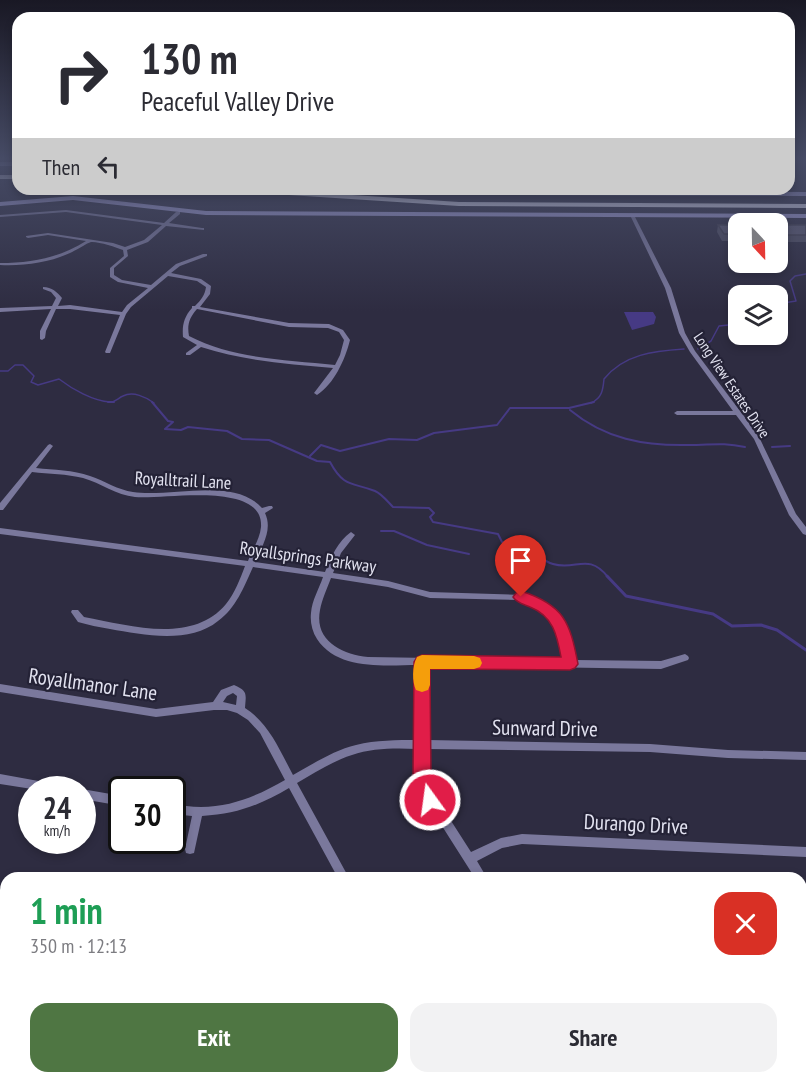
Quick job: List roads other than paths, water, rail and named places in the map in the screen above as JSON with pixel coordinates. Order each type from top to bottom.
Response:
[{"type":"main road","points":[[161,209],[240,214],[806,216]]},
{"type":"street","points":[[0,216],[66,211],[202,229]]},
{"type":"street","points":[[28,237],[48,234],[118,245],[125,249],[142,244],[179,212]]},
{"type":"street","name":"Long View Estates Drive","points":[[632,215],[668,288],[682,333],[692,351],[757,439],[793,515],[806,532]]},
{"type":"street","points":[[0,264],[20,264],[49,259],[72,251],[89,241]]},
{"type":"street","points":[[125,249],[126,256],[112,268],[112,276],[120,281],[152,287]]},
{"type":"street","points":[[108,352],[123,314],[184,261],[205,255]]},
{"type":"street","points":[[167,274],[200,280],[207,284],[208,293],[188,314],[184,330],[186,337],[200,345],[251,357],[336,367]]},
{"type":"street","points":[[42,338],[43,331],[59,298],[57,294],[45,288]]},
{"type":"street","points":[[194,307],[289,325],[323,325],[336,328],[344,333],[347,340],[336,367],[330,380],[317,393]]},
{"type":"street","points":[[0,310],[77,308],[123,314]]},
{"type":"street","points":[[188,354],[200,345]]},
{"type":"street","points":[[677,413],[739,413]]},
{"type":"street","points":[[0,508],[50,446]]},
{"type":"street","name":"Royalltrail Lane","points":[[31,470],[84,476],[113,489],[137,495],[195,492],[236,497],[249,502],[260,512]]},
{"type":"street","points":[[75,612],[81,620],[164,632],[188,631],[210,622],[227,609],[265,528],[260,512],[269,508]]},
{"type":"street","name":"Royallsprings Parkway","points":[[0,531],[328,575],[388,584],[430,595],[512,596],[534,601],[550,611],[561,625],[570,664]]},
{"type":"street","points":[[351,535],[337,549],[315,618],[318,633],[328,646],[343,656],[358,660],[422,662],[661,665],[685,658]]},
{"type":"street","points":[[422,662],[424,744],[422,778],[425,790],[478,872]]},
{"type":"street","name":"Royallmanor Lane","points":[[0,688],[156,712],[216,705],[240,710],[260,726],[341,872]]},
{"type":"street","name":"Royallmanor Lane","points":[[216,705],[224,693],[234,688],[242,694],[240,710]]},
{"type":"street","name":"Sunward Drive","points":[[186,811],[222,812],[245,806],[353,749],[394,744],[650,748],[728,754],[806,756]]},
{"type":"street","points":[[0,779],[18,782]]},
{"type":"street","points":[[190,849],[198,813]]},
{"type":"street","name":"Durango Drive","points":[[469,860],[501,843],[522,838],[806,852]]},
{"type":"waterway","points":[[788,302],[796,301],[790,281],[795,276],[806,274]]},
{"type":"waterway","points":[[698,349],[711,341],[719,326],[728,325]]},
{"type":"waterway","points":[[592,403],[598,399],[604,379],[621,364],[640,355],[684,349]]},
{"type":"waterway","points":[[0,371],[8,371],[15,365],[23,365],[34,376],[31,382],[38,385],[59,379],[83,394],[112,402]]},
{"type":"waterway","points":[[112,402],[123,396],[135,394],[154,403]]},
{"type":"waterway","points":[[152,402],[168,421],[173,422],[165,429],[181,430],[188,427],[227,431],[242,439],[269,440],[317,461],[330,462],[344,480],[378,492],[393,507],[429,508],[434,513],[430,517],[433,522],[498,534],[502,542],[525,546],[549,563],[561,566],[594,565],[607,576]]},
{"type":"waterway","points":[[310,456],[321,445],[340,451],[389,439],[417,440],[434,433],[497,425],[510,408],[569,408],[592,403]]},
{"type":"waterway","points":[[570,410],[597,428],[626,439],[656,444],[723,444],[745,447]]},
{"type":"waterway","points":[[772,447],[790,446]]},
{"type":"waterway","points":[[381,531],[394,531],[427,545],[469,554]]},
{"type":"waterway","points":[[607,576],[626,596],[713,614],[732,626],[761,625],[777,630],[806,650]]}]
